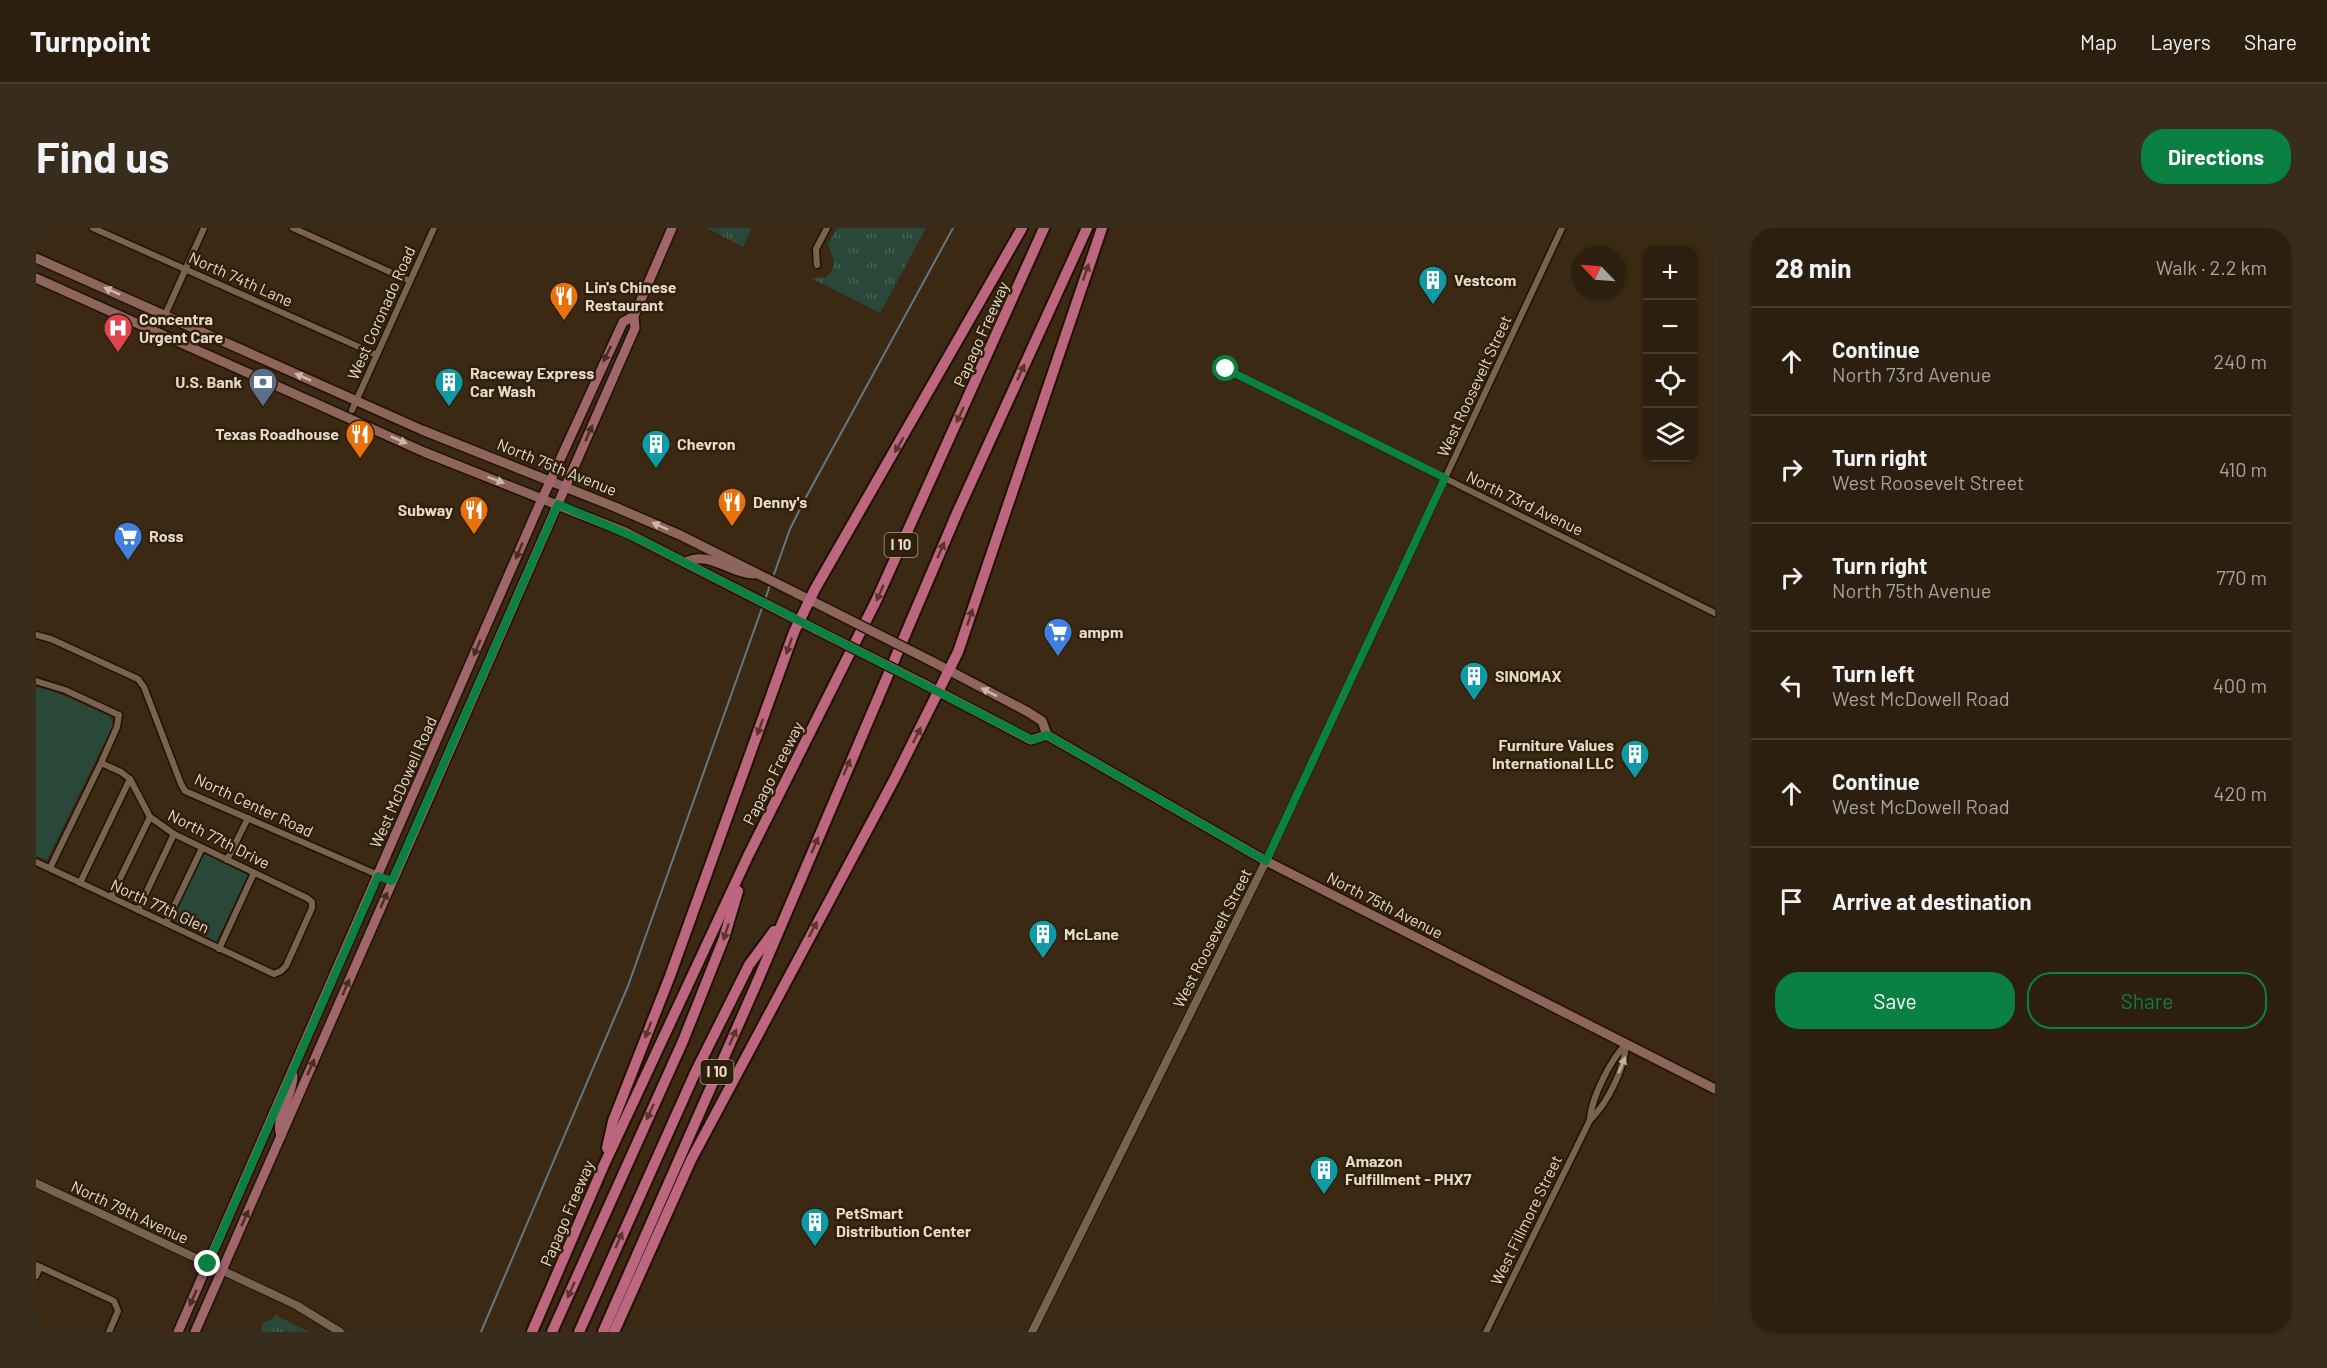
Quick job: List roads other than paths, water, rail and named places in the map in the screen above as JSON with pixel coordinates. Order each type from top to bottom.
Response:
[{"type":"highway","points":[[603,1167],[613,1121],[670,976],[794,632],[1022,228]]},
{"type":"highway","name":"Papago Freeway","points":[[532,1332],[603,1167],[748,856],[876,601],[1044,228]]},
{"type":"highway","name":"I 10","points":[[603,1332],[785,916],[952,524],[1087,228]]},
{"type":"highway","points":[[614,1332],[695,1152],[939,692],[958,652],[1102,228]]},
{"type":"highway","points":[[552,1332],[683,1041],[724,938],[748,856]]},
{"type":"highway","points":[[579,1332],[670,1126],[748,965],[785,916]]},
{"type":"main road","name":"West McDowell Road","points":[[195,1332],[635,328],[634,316],[672,228]]},
{"type":"main road","name":"North 75th Avenue","points":[[36,258],[163,319],[354,405],[550,481],[680,535],[933,662],[1042,721],[1047,735],[1266,861],[1715,1089]]},
{"type":"main road","points":[[36,263],[70,273]]},
{"type":"main road","name":"North 75th Avenue","points":[[36,278],[424,452],[625,532],[1032,740],[1047,735]]},
{"type":"main road","name":"West McDowell Road","points":[[178,1332],[550,481],[623,322],[634,316]]},
{"type":"main road","points":[[686,562],[694,559],[708,559],[742,574],[759,575]]},
{"type":"main road","points":[[309,1034],[323,1041]]},
{"type":"main road","points":[[281,1137],[279,1127],[293,1088],[293,1071]]},
{"type":"street","name":"North 74th Lane","points":[[93,228],[377,355]]},
{"type":"street","points":[[110,236],[114,228]]},
{"type":"street","points":[[163,319],[204,228]]},
{"type":"street","points":[[293,228],[410,281]]},
{"type":"street","name":"West Coronado Road","points":[[354,405],[434,228]]},
{"type":"street","points":[[817,265],[816,249],[827,228]]},
{"type":"street","name":"West Roosevelt Street","points":[[1032,1332],[1266,861],[1562,228]]},
{"type":"street","name":"North 73rd Avenue","points":[[1226,369],[1715,613]]},
{"type":"street","name":"North Center Road","points":[[36,635],[51,639],[138,679],[144,687],[185,790],[392,881]]},
{"type":"street","points":[[36,681],[65,690],[119,716],[117,727],[101,763],[50,868]]},
{"type":"street","points":[[80,883],[130,779],[101,763]]},
{"type":"street","name":"North 77th Drive","points":[[130,779],[150,817],[174,834],[308,898],[312,903],[312,908],[286,966],[274,974]]},
{"type":"street","points":[[111,897],[150,817]]},
{"type":"street","points":[[227,860],[248,818]]},
{"type":"street","points":[[138,910],[174,834]]},
{"type":"street","points":[[166,923],[202,848]]},
{"type":"street","name":"North 77th Glen","points":[[36,862],[274,974]]},
{"type":"street","points":[[219,949],[254,873]]},
{"type":"street","name":"West Fillmore Street","points":[[1486,1332],[1590,1120],[1591,1108],[1617,1054],[1626,1044]]},
{"type":"street","name":"West Fillmore Street","points":[[1590,1120],[1600,1111],[1625,1059],[1626,1044]]},
{"type":"street","points":[[1602,1085],[1610,1089]]},
{"type":"street","name":"North 79th Avenue","points":[[36,1183],[300,1306],[340,1332]]},
{"type":"street","points":[[36,1276],[38,1266],[114,1301],[118,1311],[109,1332]]},
{"type":"waterway","points":[[773,577],[790,529],[805,499],[953,228]]},
{"type":"waterway","points":[[765,600],[771,582]]},
{"type":"waterway","points":[[481,1332],[628,986],[763,605]]},
{"type":"place","name":"Vestcom","points":[[1433,306]]},
{"type":"place","name":"Lin's Chinese Restaurant","points":[[564,322]]},
{"type":"place","name":"Concentra Urgent Care","points":[[118,354]]},
{"type":"place","name":"U.S. Bank","points":[[263,408]]},
{"type":"place","name":"Raceway Express Car Wash","points":[[449,408]]},
{"type":"place","name":"Texas Roadhouse","points":[[360,460]]},
{"type":"place","name":"Chevron","points":[[656,470]]},
{"type":"place","name":"Denny's","points":[[732,528]]},
{"type":"place","name":"Subway","points":[[474,536]]},
{"type":"place","name":"Ross","points":[[128,562]]},
{"type":"place","name":"ampm","points":[[1058,658]]},
{"type":"place","name":"SINOMAX","points":[[1474,702]]},
{"type":"place","name":"Furniture Values International LLC","points":[[1635,780]]},
{"type":"place","name":"McLane","points":[[1043,960]]},
{"type":"place","name":"Amazon Fulfillment - PHX7","points":[[1324,1196]]},
{"type":"place","name":"PetSmart Distribution Center","points":[[815,1248]]}]
